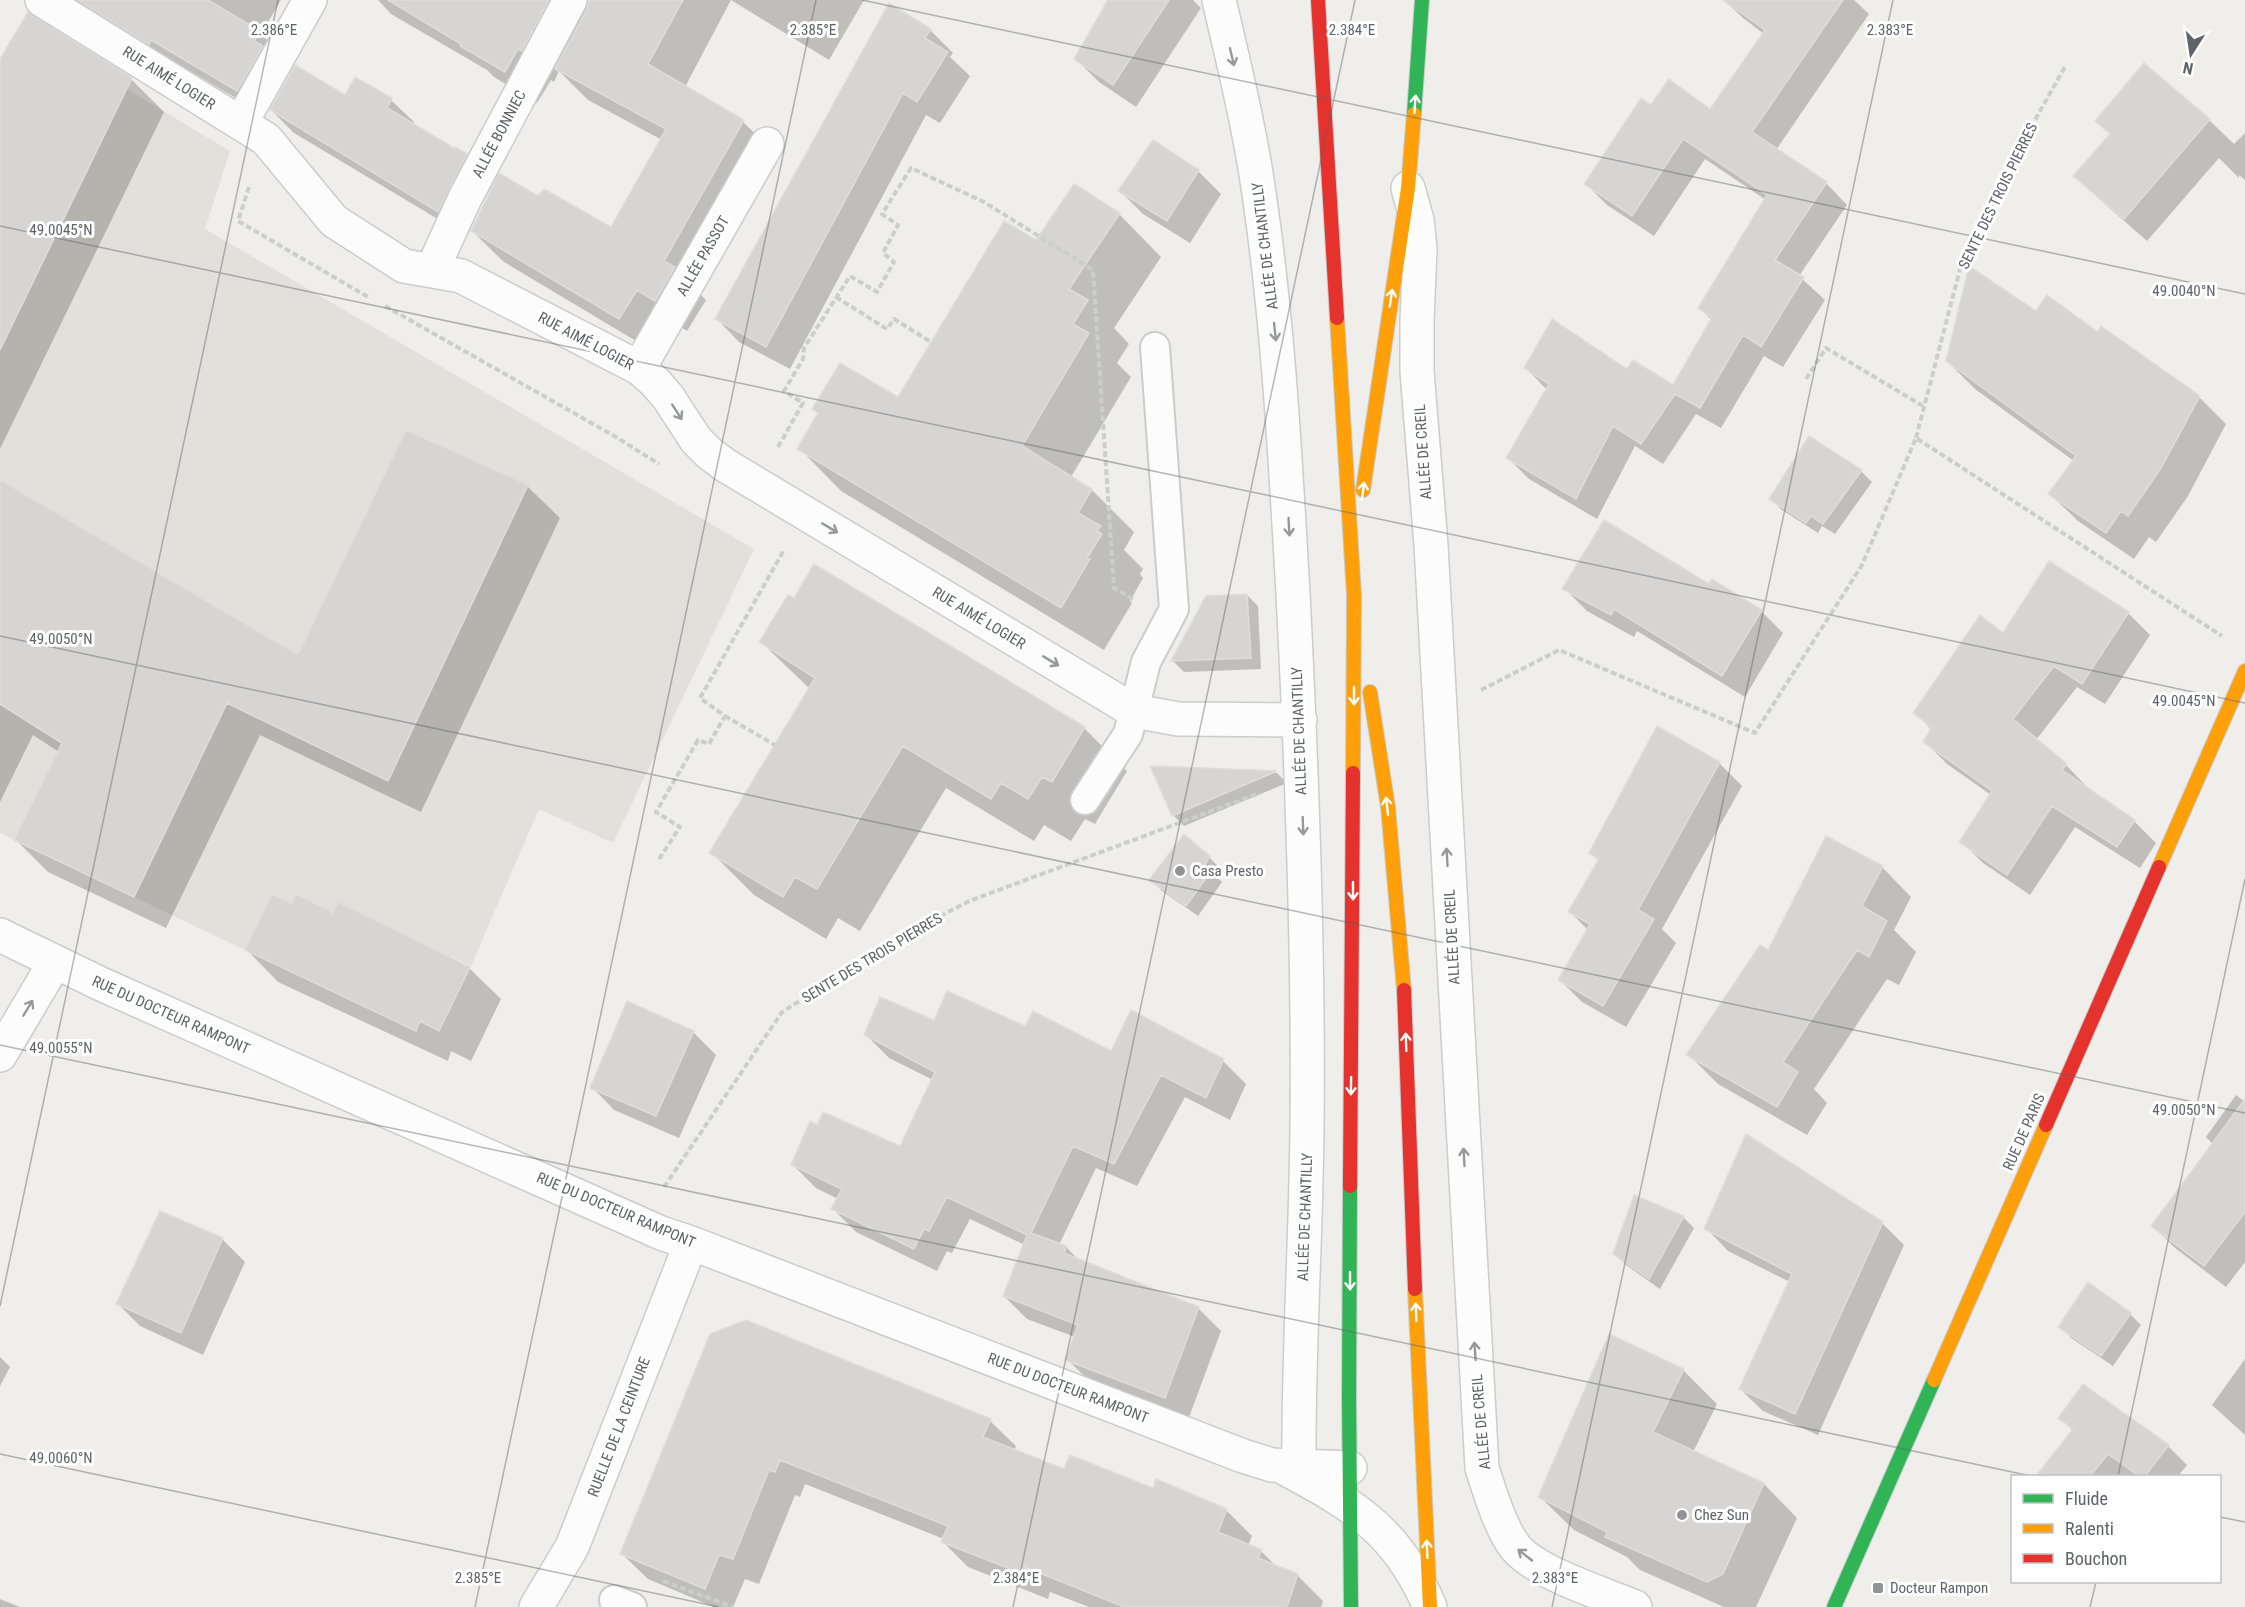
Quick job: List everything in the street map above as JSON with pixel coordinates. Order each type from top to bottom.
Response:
[{"type":"main road","points":[[1318,0],[1354,595],[1351,1607]]},
{"type":"main road","points":[[1353,569],[1380,368],[1408,188],[1422,0]]},
{"type":"main road","points":[[1354,595],[1388,807],[1404,984],[1420,1426],[1430,1607]]},
{"type":"main road","name":"RUE DE PARIS","points":[[1834,1607],[2242,686]]},
{"type":"street","name":"RUE AIMÉ LOGIER","points":[[42,0],[254,131],[334,221],[404,266],[461,276],[639,369],[668,397],[696,440],[709,453],[1134,711],[1178,719],[1300,720]]},
{"type":"street","points":[[254,131],[310,0]]},
{"type":"street","name":"ALLÉE BONNIEC","points":[[432,270],[465,198],[570,0]]},
{"type":"street","name":"ALLÉE DE CHANTILLY","points":[[1219,0],[1256,171],[1268,259],[1287,496],[1300,720],[1307,1126],[1299,1372],[1289,1467]]},
{"type":"street","name":"ALLÉE PASSOT","points":[[639,369],[767,144]]},
{"type":"street","name":"ALLÉE DE CREIL","points":[[1408,188],[1417,219],[1420,249],[1417,321],[1418,371],[1431,545],[1482,1468],[1497,1512],[1516,1548],[1535,1563],[1558,1575],[1635,1607]]},
{"type":"street","name":"RUE DU DOCTEUR RAMPONT","points":[[0,935],[55,962],[661,1233],[1243,1456],[1289,1467],[1350,1468]]},
{"type":"street","points":[[0,1055],[55,962]]},
{"type":"street","name":"RUELLE DE LA CEINTURE","points":[[536,1607],[572,1547],[692,1243]]},
{"type":"street","name":"RUE DU DOCTEUR RAMPONT","points":[[1289,1467],[1373,1523],[1401,1552],[1420,1582],[1430,1607]]},
{"type":"lane","points":[[1085,800],[1128,734],[1146,662],[1174,609],[1155,347]]},
{"type":"path","name":"SENTE DES TROIS PIERRES","points":[[1439,712],[1558,650],[1755,733],[1862,565],[1916,438],[1960,269],[2012,161],[2066,64]]},
{"type":"path","points":[[254,131],[238,221],[665,467]]},
{"type":"path","points":[[756,483],[802,403],[784,391],[803,359],[804,348],[850,276],[877,292],[894,262],[883,253],[898,225],[882,214],[911,168],[984,202],[1093,270],[1114,588],[1168,620]]},
{"type":"path","points":[[836,297],[887,329],[894,319],[931,342]]},
{"type":"path","points":[[1806,379],[1826,348],[1923,406]]},
{"type":"path","points":[[1916,438],[2227,640]]},
{"type":"path","points":[[775,745],[725,716],[700,698],[784,551],[782,540]]},
{"type":"path","points":[[659,859],[680,827],[656,812],[698,740],[709,744],[725,716]]},
{"type":"path","name":"SENTE DES TROIS PIERRES","points":[[640,1222],[782,1012],[903,936],[969,901],[1301,778]]},
{"type":"shaded area","points":[[20,25],[230,151],[205,229],[754,549],[613,843],[539,809],[471,966],[451,956],[446,965],[409,948],[413,939],[393,929],[333,913],[296,894],[291,904],[272,894],[245,950],[0,833],[0,59]]},
{"type":"building","points":[[78,0],[208,0],[260,31],[254,41],[263,46],[237,91],[151,40],[149,45]]},
{"type":"building","points":[[388,0],[549,0],[522,51],[518,49],[505,72]]},
{"type":"building","points":[[589,0],[683,0],[648,64],[744,120],[664,261],[675,267],[655,301],[637,290],[619,319],[471,231],[499,173],[538,196],[544,189],[611,227],[666,129],[555,69],[587,9]]},
{"type":"building","points":[[1108,0],[1169,0],[1113,85],[1074,59]]},
{"type":"building","points":[[1723,0],[1843,0],[1752,132],[1827,182],[1775,260],[1804,277],[1761,347],[1743,335],[1700,408],[1675,394],[1641,444],[1613,426],[1576,499],[1506,458],[1549,384],[1524,368],[1552,319],[1627,369],[1633,360],[1673,385],[1712,317],[1698,308],[1767,195],[1683,139],[1632,216],[1584,184],[1641,98],[1651,105],[1669,79],[1710,109],[1765,30]]},
{"type":"building","points":[[889,3],[931,29],[925,38],[948,52],[917,102],[903,93],[766,347],[715,319]]},
{"type":"building","points":[[28,12],[132,78],[0,350],[0,59]]},
{"type":"building","points":[[2144,63],[2210,119],[2124,219],[2073,176],[2110,134],[2095,121]]},
{"type":"building","points":[[295,65],[345,95],[355,77],[392,98],[387,108],[467,154],[438,212],[270,110]]},
{"type":"building","points":[[1153,140],[1199,170],[1167,221],[1118,191]]},
{"type":"building","points":[[1074,184],[1120,213],[1069,289],[1088,300],[1073,324],[1089,333],[1022,446],[1092,489],[1078,513],[1101,526],[1097,531],[1102,534],[1087,558],[1090,559],[1061,608],[797,449],[818,413],[812,409],[840,363],[898,397],[1004,221],[1036,240]]},
{"type":"building","points":[[1969,266],[2036,311],[2047,295],[2098,332],[2101,326],[2200,396],[2161,468],[2128,516],[2121,511],[2106,533],[2048,494],[2076,456],[1946,361]]},
{"type":"building","points":[[406,430],[528,485],[388,781],[227,703],[134,897],[14,840],[62,743],[0,704],[0,480],[298,655]]},
{"type":"building","points":[[1809,436],[1862,470],[1823,524],[1811,516],[1806,523],[1769,499]]},
{"type":"building","points":[[1604,520],[1709,584],[1712,579],[1762,610],[1722,676],[1614,609],[1611,615],[1562,589]]},
{"type":"building","points":[[2049,561],[2129,612],[2082,684],[2054,666],[2013,719],[2067,764],[2062,770],[2135,820],[2117,847],[2052,806],[2007,875],[1959,842],[1992,791],[1923,742],[1932,727],[1913,713],[1980,615],[2003,633]]},
{"type":"building","points":[[814,564],[1085,727],[1052,782],[1042,777],[1028,799],[1001,783],[991,799],[903,746],[817,889],[795,877],[783,897],[709,853],[815,678],[759,642],[788,595],[794,598]]},
{"type":"building","points":[[1247,594],[1251,658],[1171,661],[1206,596]]},
{"type":"building","points":[[1657,726],[1720,762],[1638,910],[1654,919],[1603,1006],[1558,980],[1590,924],[1568,912],[1599,859],[1589,853]]},
{"type":"building","points":[[1150,766],[1277,771],[1172,816]]},
{"type":"building","points":[[1184,834],[1210,856],[1205,865],[1212,870],[1186,906],[1149,880]]},
{"type":"building","points":[[1826,836],[1883,866],[1862,906],[1887,921],[1869,957],[1857,950],[1783,1062],[1798,1072],[1777,1107],[1686,1055],[1760,945],[1768,950]]},
{"type":"building","points":[[272,894],[291,904],[296,894],[333,913],[338,902],[470,967],[439,1031],[420,1021],[416,1031],[245,950]]},
{"type":"building","points":[[947,991],[1025,1026],[1033,1011],[1111,1051],[1131,1010],[1224,1059],[1206,1098],[1161,1075],[1114,1164],[1073,1146],[1031,1233],[1067,1246],[1064,1253],[1199,1307],[1165,1398],[1065,1360],[1078,1325],[1003,1296],[1027,1235],[947,1197],[929,1231],[924,1229],[914,1249],[831,1209],[842,1189],[791,1165],[810,1121],[817,1125],[823,1112],[900,1146],[935,1072],[864,1035],[880,997],[934,1020]]},
{"type":"building","points":[[627,1001],[694,1031],[656,1116],[590,1088]]},
{"type":"building","points":[[2245,1099],[2245,1212],[2204,1266],[2151,1226]]},
{"type":"building","points":[[1746,1134],[1883,1222],[1795,1414],[1739,1389],[1792,1274],[1704,1229]]},
{"type":"building","points":[[1634,1195],[1684,1216],[1649,1279],[1613,1254]]},
{"type":"building","points":[[160,1211],[223,1238],[181,1333],[116,1304]]},
{"type":"building","points":[[2088,1282],[2131,1313],[2101,1356],[2058,1327]]},
{"type":"building","points":[[746,1320],[991,1419],[983,1437],[1064,1469],[1070,1455],[1153,1488],[1156,1479],[1227,1509],[1218,1532],[1262,1550],[1258,1558],[1298,1574],[1287,1607],[1124,1607],[1025,1567],[1023,1574],[941,1542],[948,1526],[780,1460],[775,1472],[769,1470],[733,1559],[719,1555],[705,1589],[620,1554],[710,1334]]},
{"type":"building","points":[[1609,1334],[1684,1369],[1653,1432],[1764,1483],[1723,1574],[1707,1582],[1605,1537],[1607,1532],[1538,1497]]},
{"type":"building","points":[[2083,1384],[2169,1445],[2146,1475],[2138,1475],[2108,1454],[2091,1475],[2037,1475],[2073,1429],[2058,1418]]},
{"type":"traffic: fast","points":[[1414,114],[1422,0]]},
{"type":"traffic: fast","points":[[1350,1186],[1351,1607]]},
{"type":"traffic: fast","points":[[1834,1607],[1934,1380]]},
{"type":"traffic: slow","points":[[1363,490],[1408,188],[1414,114]]},
{"type":"traffic: slow","points":[[1337,318],[1354,595],[1353,773]]},
{"type":"traffic: slow","points":[[2159,867],[2245,671]]},
{"type":"traffic: slow","points":[[1370,692],[1388,807],[1404,990]]},
{"type":"traffic: slow","points":[[1934,1380],[2046,1125]]},
{"type":"traffic: slow","points":[[1415,1289],[1430,1607]]},
{"type":"traffic: jam","points":[[1318,0],[1337,318]]},
{"type":"traffic: jam","points":[[1350,1186],[1353,773]]},
{"type":"traffic: jam","points":[[2046,1125],[2159,867]]},
{"type":"traffic: jam","points":[[1404,990],[1415,1289]]},
{"type":"place","name":"Casa Presto","points":[[1180,871]]},
{"type":"place","name":"Chez Sun","points":[[1682,1515]]},
{"type":"place","name":"Docteur Rampon","points":[[1878,1588]]}]
